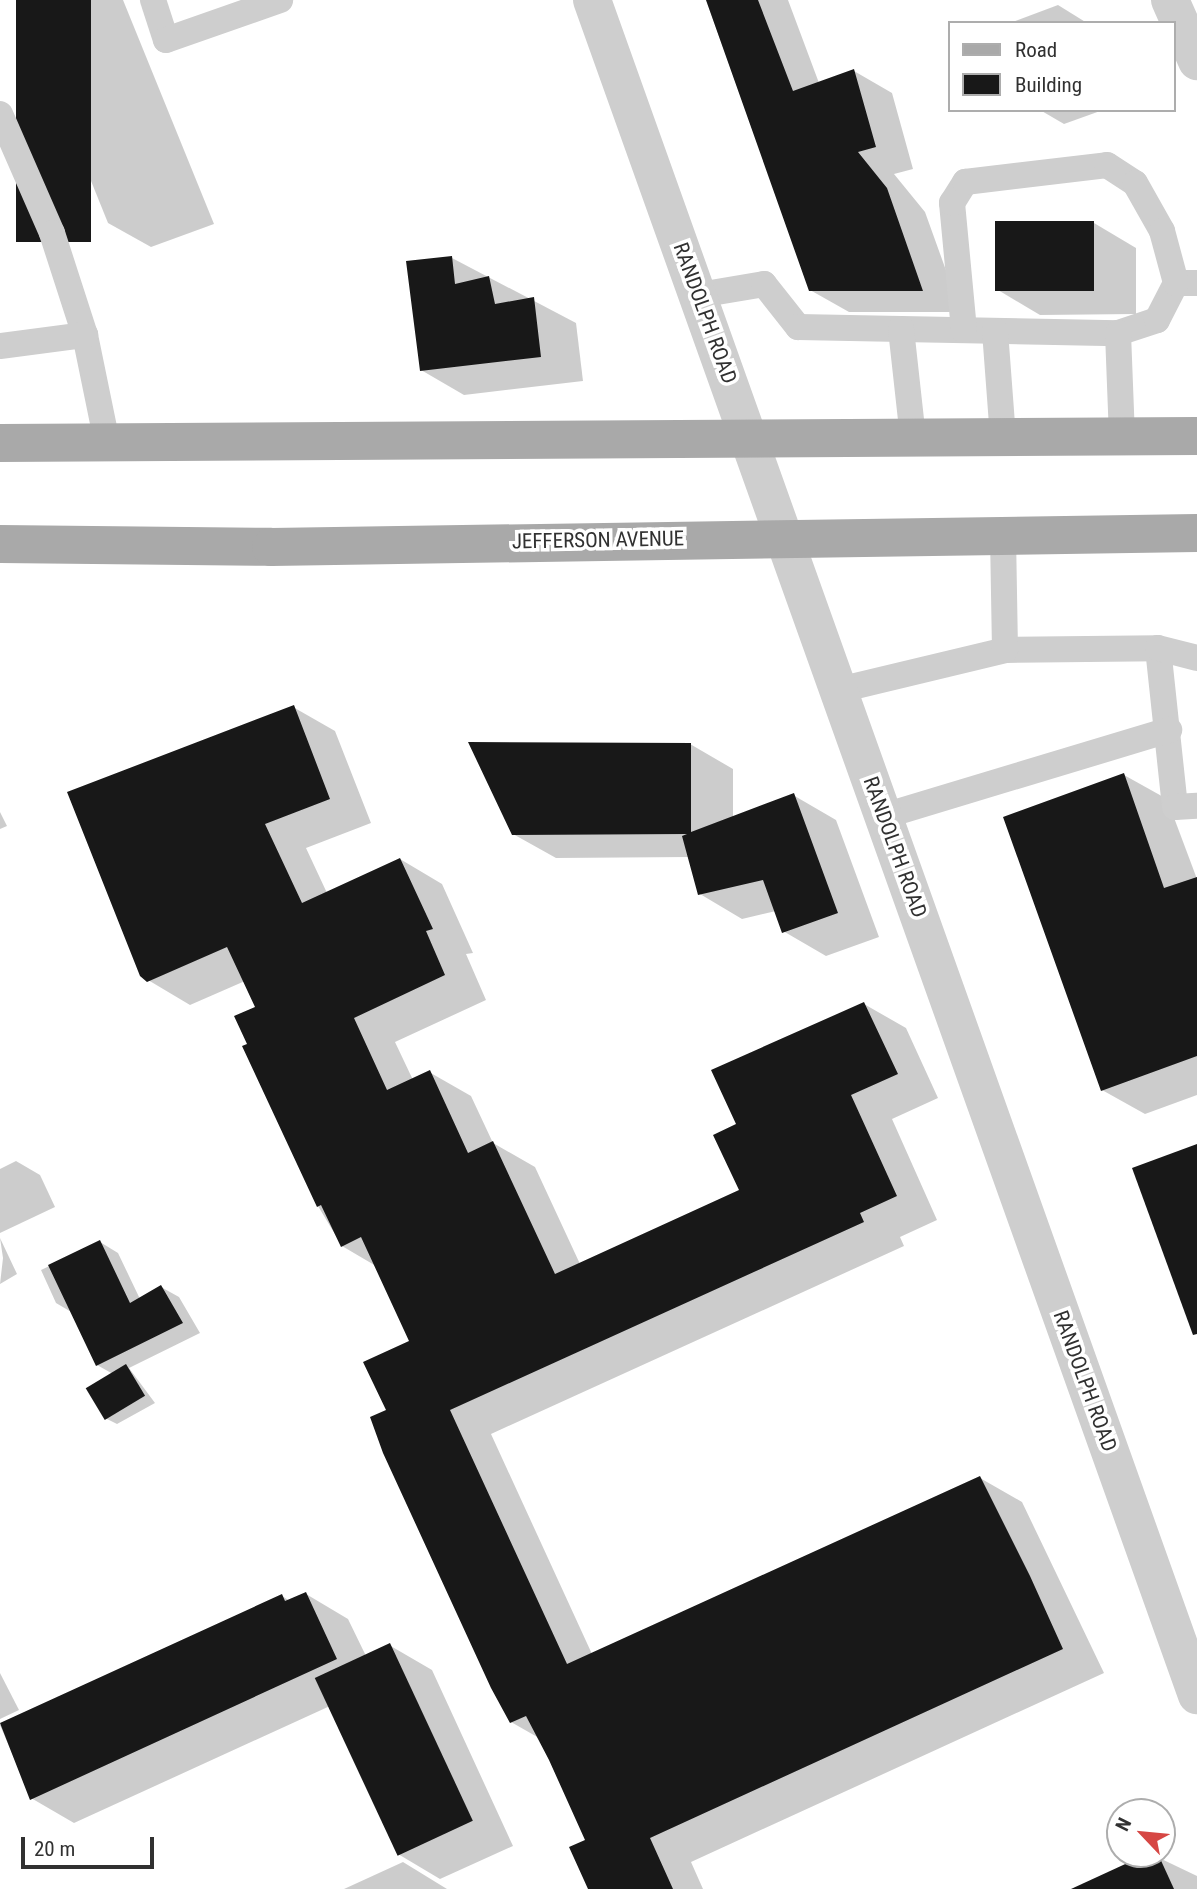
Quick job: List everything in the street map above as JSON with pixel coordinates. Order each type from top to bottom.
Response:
[{"type":"main road","points":[[1,440],[107,442],[1197,436]]},
{"type":"main road","name":"JEFFERSON AVENUE","points":[[0,544],[271,548],[784,537],[1197,533]]},
{"type":"street","name":"RANDOLPH ROAD","points":[[592,0],[1197,1695]]},
{"type":"street","points":[[1170,0],[1197,61]]},
{"type":"lane","points":[[153,0],[166,40],[280,0]]},
{"type":"lane","points":[[0,114],[52,233],[85,335],[107,442]]},
{"type":"lane","points":[[699,295],[749,282],[764,284],[798,327],[1118,334],[1157,320],[1186,283],[1162,231],[1135,183],[1107,165],[965,183],[952,203],[964,330]]},
{"type":"lane","points":[[901,329],[914,437]]},
{"type":"lane","points":[[995,331],[1003,437]]},
{"type":"lane","points":[[1118,334],[1122,436]]},
{"type":"lane","points":[[0,346],[85,335]]},
{"type":"lane","points":[[1003,535],[1005,650]]},
{"type":"lane","points":[[1158,648],[1169,730],[1175,807],[1197,806]]},
{"type":"lane","points":[[839,690],[1005,650],[1158,648],[1197,659]]},
{"type":"lane","points":[[884,816],[1169,730]]},
{"type":"building","points":[[16,0],[91,0],[91,242],[16,242]]},
{"type":"building","points":[[706,0],[758,0],[793,91],[854,69],[876,147],[858,152],[887,188],[923,291],[809,291]]},
{"type":"building","points":[[995,221],[1094,221],[1094,291],[995,291]]},
{"type":"building","points":[[452,256],[455,284],[489,276],[495,304],[534,297],[541,357],[420,371],[406,261]]},
{"type":"building","points":[[294,705],[330,799],[265,824],[302,903],[400,858],[433,929],[426,931],[445,975],[354,1018],[387,1090],[430,1070],[468,1153],[493,1141],[555,1274],[739,1190],[713,1135],[736,1124],[711,1070],[864,1002],[898,1074],[851,1095],[897,1196],[860,1213],[864,1222],[450,1410],[567,1664],[980,1476],[1030,1576],[1063,1649],[650,1838],[673,1889],[588,1889],[569,1847],[585,1840],[549,1760],[526,1716],[510,1723],[491,1688],[383,1453],[370,1417],[386,1410],[363,1362],[409,1341],[361,1237],[341,1247],[321,1205],[317,1207],[242,1046],[247,1044],[234,1016],[255,1007],[227,947],[147,982],[140,976],[67,792]]},
{"type":"building","points":[[468,742],[691,743],[691,832],[794,793],[838,913],[782,933],[763,880],[698,895],[682,836],[687,834],[512,835]]},
{"type":"building","points":[[1124,773],[1164,888],[1197,877],[1197,1056],[1101,1091],[1003,817]]},
{"type":"building","points":[[1197,1144],[1197,1334],[1193,1335],[1132,1168]]},
{"type":"building","points":[[100,1240],[130,1303],[161,1285],[183,1323],[96,1366],[48,1265]]},
{"type":"building","points":[[126,1364],[145,1396],[105,1420],[86,1388]]},
{"type":"building","points":[[306,1592],[337,1659],[30,1800],[0,1723],[282,1594],[285,1601]]},
{"type":"building","points":[[390,1643],[473,1821],[398,1856],[315,1678]]},
{"type":"building","points":[[1117,1868],[1164,1868],[1174,1889],[1071,1889]]}]
